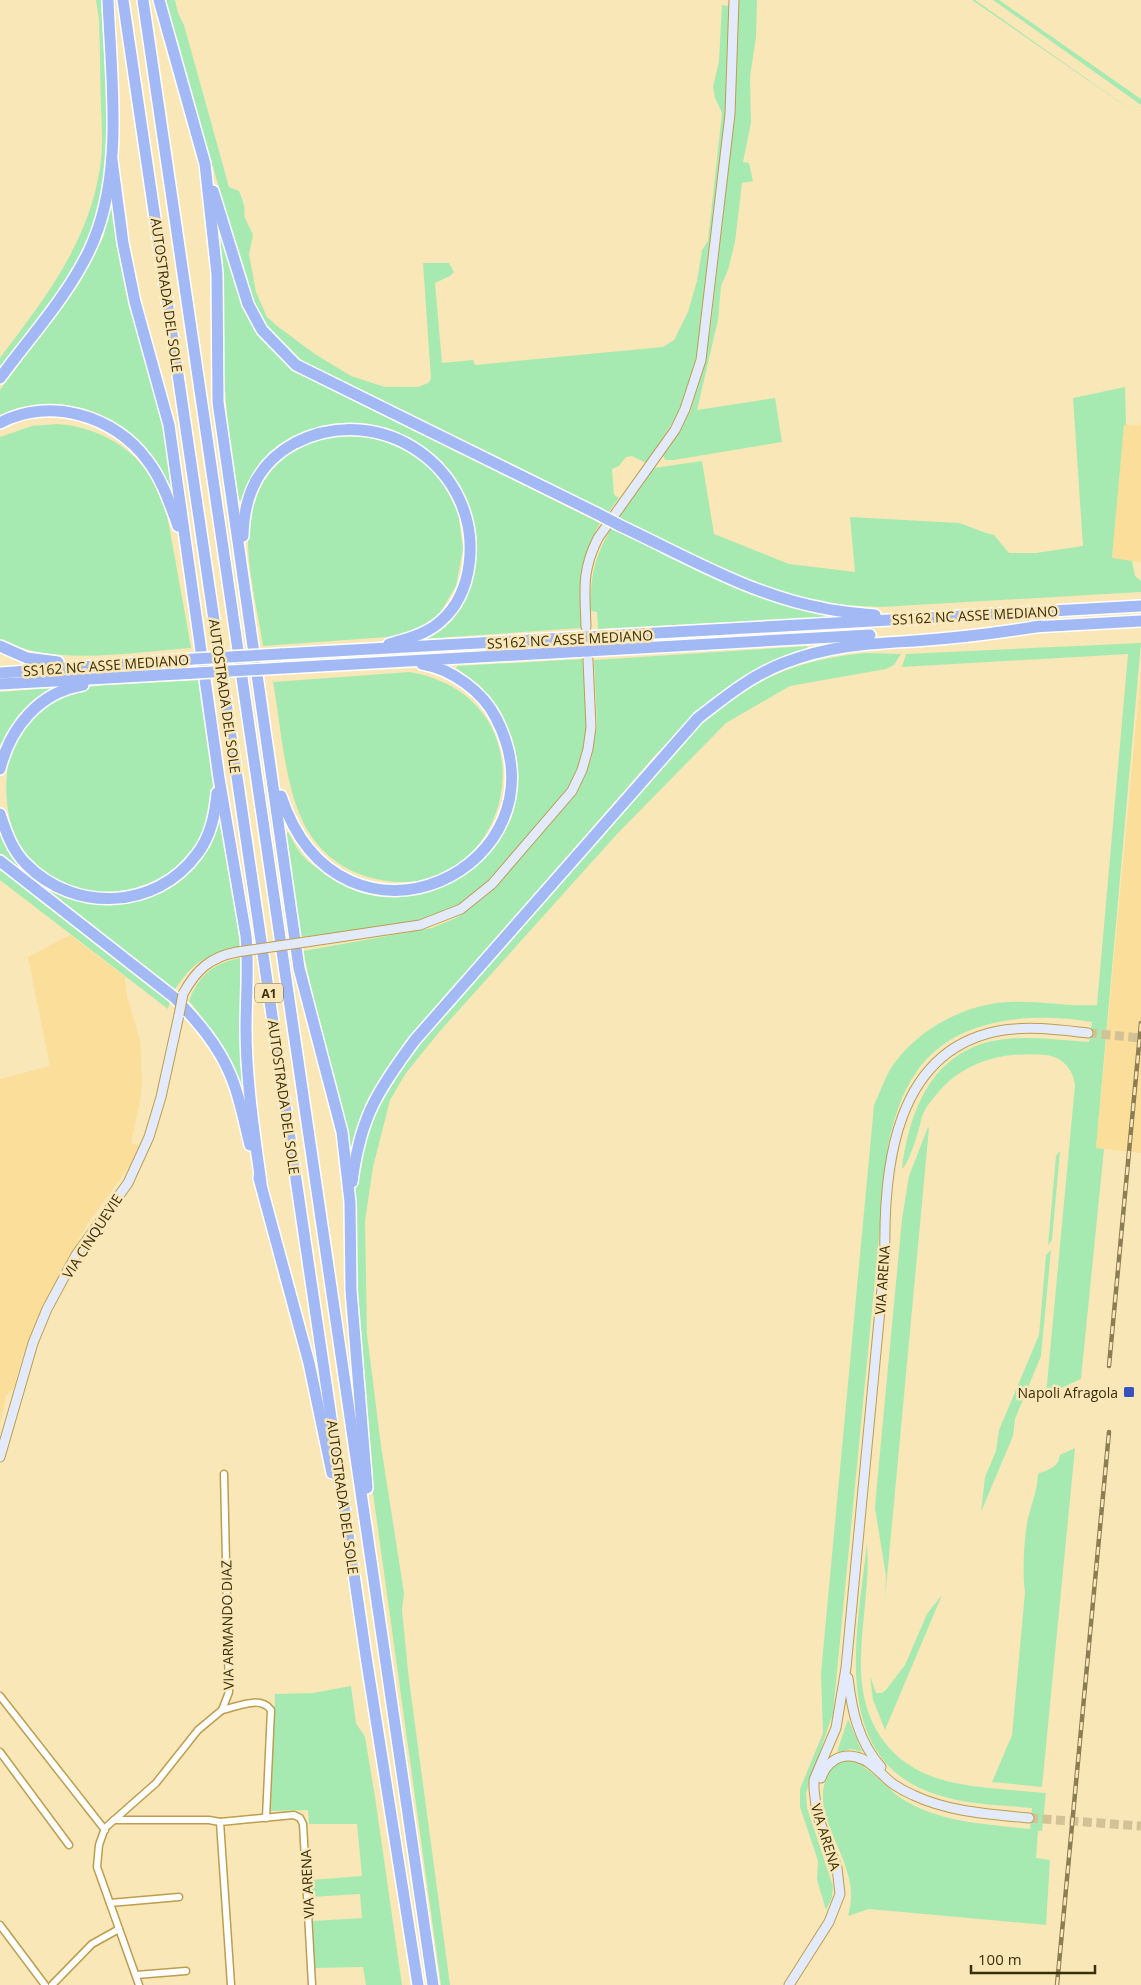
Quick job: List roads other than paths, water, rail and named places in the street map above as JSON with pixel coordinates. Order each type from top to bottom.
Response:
[{"type":"highway","points":[[108,0],[112,87],[112,160],[123,243],[133,292],[169,425],[219,778],[246,936],[248,961],[246,1028],[249,1089],[261,1183]]},
{"type":"highway","name":"AUTOSTRADA DEL SOLE","points":[[123,0],[356,1583],[418,1985]]},
{"type":"highway","name":"AUTOSTRADA DEL SOLE","points":[[143,0],[433,1985]]},
{"type":"highway","points":[[159,0],[205,164],[248,304],[262,330],[296,365],[621,526],[742,583],[776,596],[820,608],[880,618]]},
{"type":"highway","points":[[0,378],[70,284],[90,251],[101,219],[112,160]]},
{"type":"highway","points":[[205,164],[217,274],[218,402],[299,968],[342,1132],[350,1202],[351,1290],[361,1428],[385,1659]]},
{"type":"highway","points":[[0,423],[36,412],[61,411],[88,416],[110,426],[131,442],[148,460],[170,505],[187,555]]},
{"type":"highway","points":[[242,570],[243,516],[251,490],[261,470],[279,452],[306,438],[330,431],[357,430],[402,440],[438,467],[462,505],[470,532],[470,556],[467,579],[459,600],[440,622],[412,638],[362,650]]},
{"type":"highway","name":"SS162 NC ASSE MEDIANO","points":[[0,673],[176,660],[880,618],[1141,606]]},
{"type":"highway","name":"SS162 NC ASSE MEDIANO","points":[[0,684],[403,662],[984,635],[1041,626],[1141,621]]},
{"type":"highway","points":[[350,1202],[356,1151],[367,1114],[386,1080],[415,1040],[698,718],[754,678],[783,664],[840,646],[883,639]]},
{"type":"highway","points":[[0,646],[27,658],[48,662],[130,663]]},
{"type":"highway","points":[[272,769],[287,812],[299,837],[313,856],[329,869],[348,880],[375,889],[395,891],[428,886],[454,876],[479,856],[496,833],[508,807],[512,785],[510,756],[505,735],[493,712],[478,694],[451,674],[432,666],[403,662]]},
{"type":"highway","points":[[0,769],[5,749],[20,722],[43,701],[70,687],[131,676]]},
{"type":"highway","points":[[0,814],[8,838],[25,863],[48,883],[76,896],[107,900],[137,896],[178,875],[198,853],[212,823],[219,778]]},
{"type":"highway","points":[[0,862],[175,998],[197,1021],[219,1051],[231,1075],[309,1364],[356,1583]]},
{"type":"street","points":[[586,627],[584,576],[589,556],[598,538],[675,430],[685,410],[701,360],[730,114],[734,0]]},
{"type":"street","name":"VIA CINQUEVIE","points":[[0,1457],[33,1343],[47,1309],[76,1255],[128,1183],[149,1137],[161,1097],[183,994],[196,973],[204,965],[223,954],[420,925],[461,909],[492,884],[572,791],[582,770],[588,749],[590,727],[588,660]]},
{"type":"street","name":"VIA ARENA","points":[[789,1985],[830,1922],[840,1894],[837,1868],[817,1814],[814,1780],[836,1728],[846,1668],[885,1257],[884,1228],[894,1145],[907,1102],[922,1078],[938,1061],[974,1039],[996,1032],[1024,1028],[1088,1033]]},
{"type":"street","name":"VIA ARMANDO DIAZ","points":[[139,1985],[96,1867],[99,1844],[105,1830],[114,1820],[156,1783],[198,1730],[222,1710],[229,1692],[224,1474]]},
{"type":"street","name":"VIA ARENA","points":[[846,1668],[853,1714],[858,1730],[873,1758],[906,1792]]},
{"type":"street","points":[[0,1696],[105,1830]]},
{"type":"street","points":[[222,1710],[257,1702],[267,1705],[271,1710],[266,1818]]},
{"type":"street","points":[[0,1752],[69,1845]]},
{"type":"street","name":"VIA ARENA","points":[[814,1795],[828,1765],[837,1759],[850,1756],[868,1761],[893,1784],[906,1792],[948,1808],[1029,1818]]},
{"type":"street","name":"VIA ARENA","points":[[114,1820],[208,1820],[220,1822],[294,1816],[300,1818],[303,1824],[312,1985]]},
{"type":"street","points":[[220,1822],[231,1985]]},
{"type":"street","points":[[110,1903],[179,1897]]},
{"type":"street","points":[[0,1926],[45,1985]]},
{"type":"street","points":[[52,1985],[92,1944],[119,1929]]},
{"type":"street","points":[[136,1975],[186,1971]]},
{"type":"tunnel","points":[[1088,1033],[1141,1038]]},
{"type":"tunnel","points":[[1029,1818],[1141,1826]]},
{"type":"railway","points":[[1109,1366],[1141,1023]]},
{"type":"railway","points":[[1057,1985],[1109,1432]]},
{"type":"place","name":"Napoli Afragola","points":[[1129,1392]]}]
